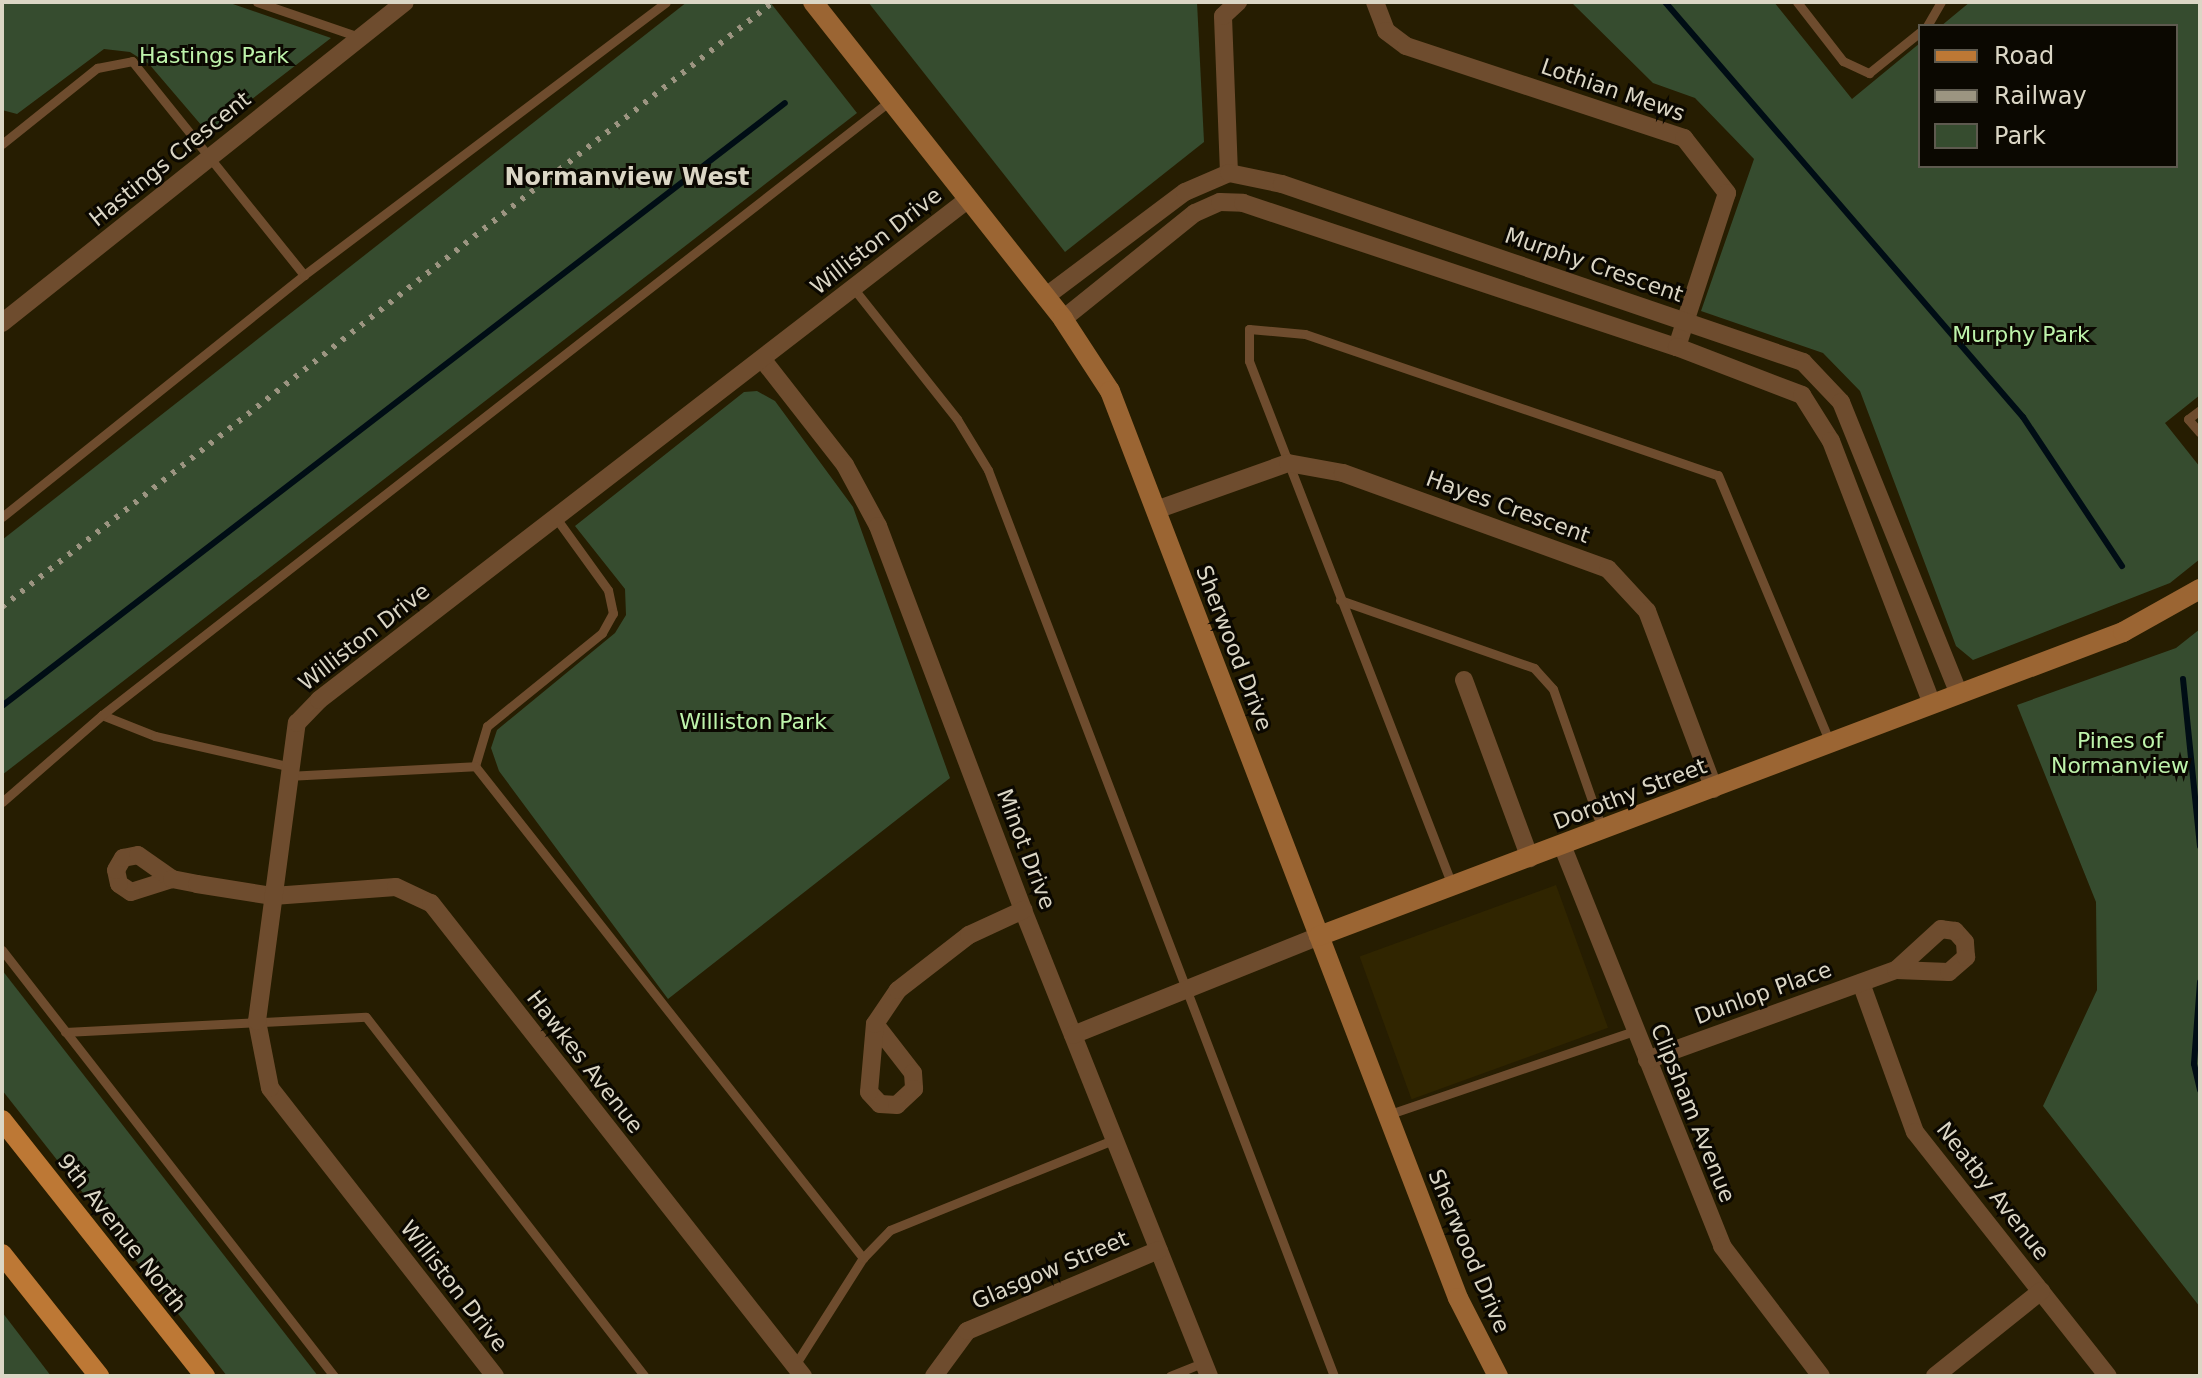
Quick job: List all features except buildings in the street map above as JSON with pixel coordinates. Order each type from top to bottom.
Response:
[{"type":"main road","name":"9th Avenue North","points":[[2,1120],[205,1376]]},
{"type":"main road","points":[[2,1254],[99,1376]]},
{"type":"street","name":"Hastings Crescent","points":[[2,323],[405,2]]},
{"type":"street","name":"Sherwood Drive","points":[[813,2],[1063,319],[1110,391],[1458,1298],[1498,1376]]},
{"type":"street","points":[[1045,297],[1185,192],[1229,173],[1223,16],[1238,2]]},
{"type":"street","name":"Lothian Mews","points":[[1375,2],[1386,31],[1406,46],[1684,138],[1727,193],[1677,347]]},
{"type":"street","name":"Murphy Crescent","points":[[1229,173],[1282,184],[1803,362],[1825,379],[1841,402],[1959,694]]},
{"type":"street","name":"Williston Drive","points":[[495,1376],[270,1088],[257,1021],[287,771],[297,723],[319,700],[967,200]]},
{"type":"street","points":[[1063,319],[1195,213],[1220,202],[1243,203],[1677,347],[1802,395],[1817,414],[1932,704]]},
{"type":"street","name":"Minot Drive","points":[[763,360],[845,465],[878,526],[1023,910],[1206,1369]]},
{"type":"street","name":"Hayes Crescent","points":[[1156,510],[1288,463],[1343,473],[1608,569],[1647,611],[1714,789]]},
{"type":"street","name":"Dorothy Street","points":[[1073,1035],[1319,936],[2123,632],[2200,589]]},
{"type":"street","points":[[1464,680],[1530,858]]},
{"type":"street","name":"Clipsham Avenue","points":[[1562,845],[1722,1246],[1821,1376]]},
{"type":"street","name":"Hawkes Avenue","points":[[172,879],[273,896],[396,887],[431,903],[799,1371]]},
{"type":"street","points":[[875,1024],[910,981],[969,935],[1023,910]]},
{"type":"street","name":"Dunlop Place","points":[[1647,1060],[1896,970]]},
{"type":"street","name":"Neatby Avenue","points":[[1861,983],[1915,1132],[2108,1376]]},
{"type":"street","name":"Glasgow Street","points":[[934,1376],[967,1331],[1159,1250]]},
{"type":"street","points":[[1935,1376],[2041,1291]]},
{"type":"lane","points":[[257,2],[360,37]]},
{"type":"lane","points":[[2,517],[304,275],[666,2]]},
{"type":"lane","points":[[1797,2],[1843,61],[1869,73],[1918,34]]},
{"type":"lane","points":[[1928,24],[1941,2]]},
{"type":"lane","points":[[2,129],[6,141],[97,68],[132,61],[212,156],[304,275]]},
{"type":"lane","points":[[2,802],[102,715],[890,101]]},
{"type":"lane","points":[[854,289],[957,419],[988,470],[1334,1376]]},
{"type":"lane","points":[[1452,885],[1249,361],[1249,329],[1305,334],[1718,475],[1831,744]]},
{"type":"lane","points":[[2200,410],[2188,419],[2200,433]]},
{"type":"lane","points":[[475,766],[487,726],[602,633],[613,613],[608,590],[556,518]]},
{"type":"lane","points":[[1340,600],[1534,668],[1553,689],[1602,829]]},
{"type":"lane","points":[[102,715],[155,736],[287,771],[475,766]]},
{"type":"lane","points":[[475,766],[863,1258]]},
{"type":"lane","points":[[2,950],[334,1376]]},
{"type":"lane","points":[[65,1032],[366,1017],[644,1376]]},
{"type":"lane","points":[[1387,1115],[1634,1031]]},
{"type":"lane","points":[[799,1371],[863,1258],[890,1230],[1115,1139]]},
{"type":"lane","points":[[1170,1376],[1206,1369]]},
{"type":"shaded area","points":[[1556,885],[1608,1028],[1412,1099],[1360,956]]},
{"type":"green space","name":"Hastings Park","points":[[2,2],[227,2],[331,38],[208,133],[149,64],[130,52],[104,49],[17,114],[2,110]]},
{"type":"green space","points":[[687,2],[770,2],[857,113],[2,775],[2,540]]},
{"type":"green space","points":[[868,2],[1197,2],[1204,142],[1065,252]]},
{"type":"green space","name":"Murphy Park","points":[[1571,2],[1774,2],[1852,99],[1918,45],[1918,168],[2178,168],[2178,24],[1943,24],[1970,2],[2200,2],[2200,395],[2165,423],[2200,467],[2200,559],[2170,583],[1973,660],[1956,646],[1860,391],[1823,353],[1701,311],[1754,159],[1695,98],[1653,83]]},
{"type":"green space","name":"Williston Park","points":[[757,391],[775,401],[853,507],[950,778],[668,999],[499,771],[491,748],[497,730],[615,633],[626,615],[625,589],[575,526],[744,392]]},
{"type":"green space","name":"Pines of Normanview","points":[[2200,629],[2200,1307],[2043,1106],[2097,990],[2096,902],[2017,705],[2176,648]]},
{"type":"green space","points":[[2,970],[318,1376],[227,1376],[2,1090]]},
{"type":"green space","points":[[2,1312],[51,1376],[2,1376]]},
{"type":"waterway","points":[[1665,2],[2023,417],[2122,566]]},
{"type":"waterway","points":[[2,706],[785,103]]},
{"type":"waterway","points":[[2183,679],[2200,846]]},
{"type":"waterway","points":[[2200,982],[2194,1064],[2200,1090]]},
{"type":"railway","points":[[2,607],[773,2]]},
{"type":"district","name":"Normanview West","points":[[627,178]]}]
